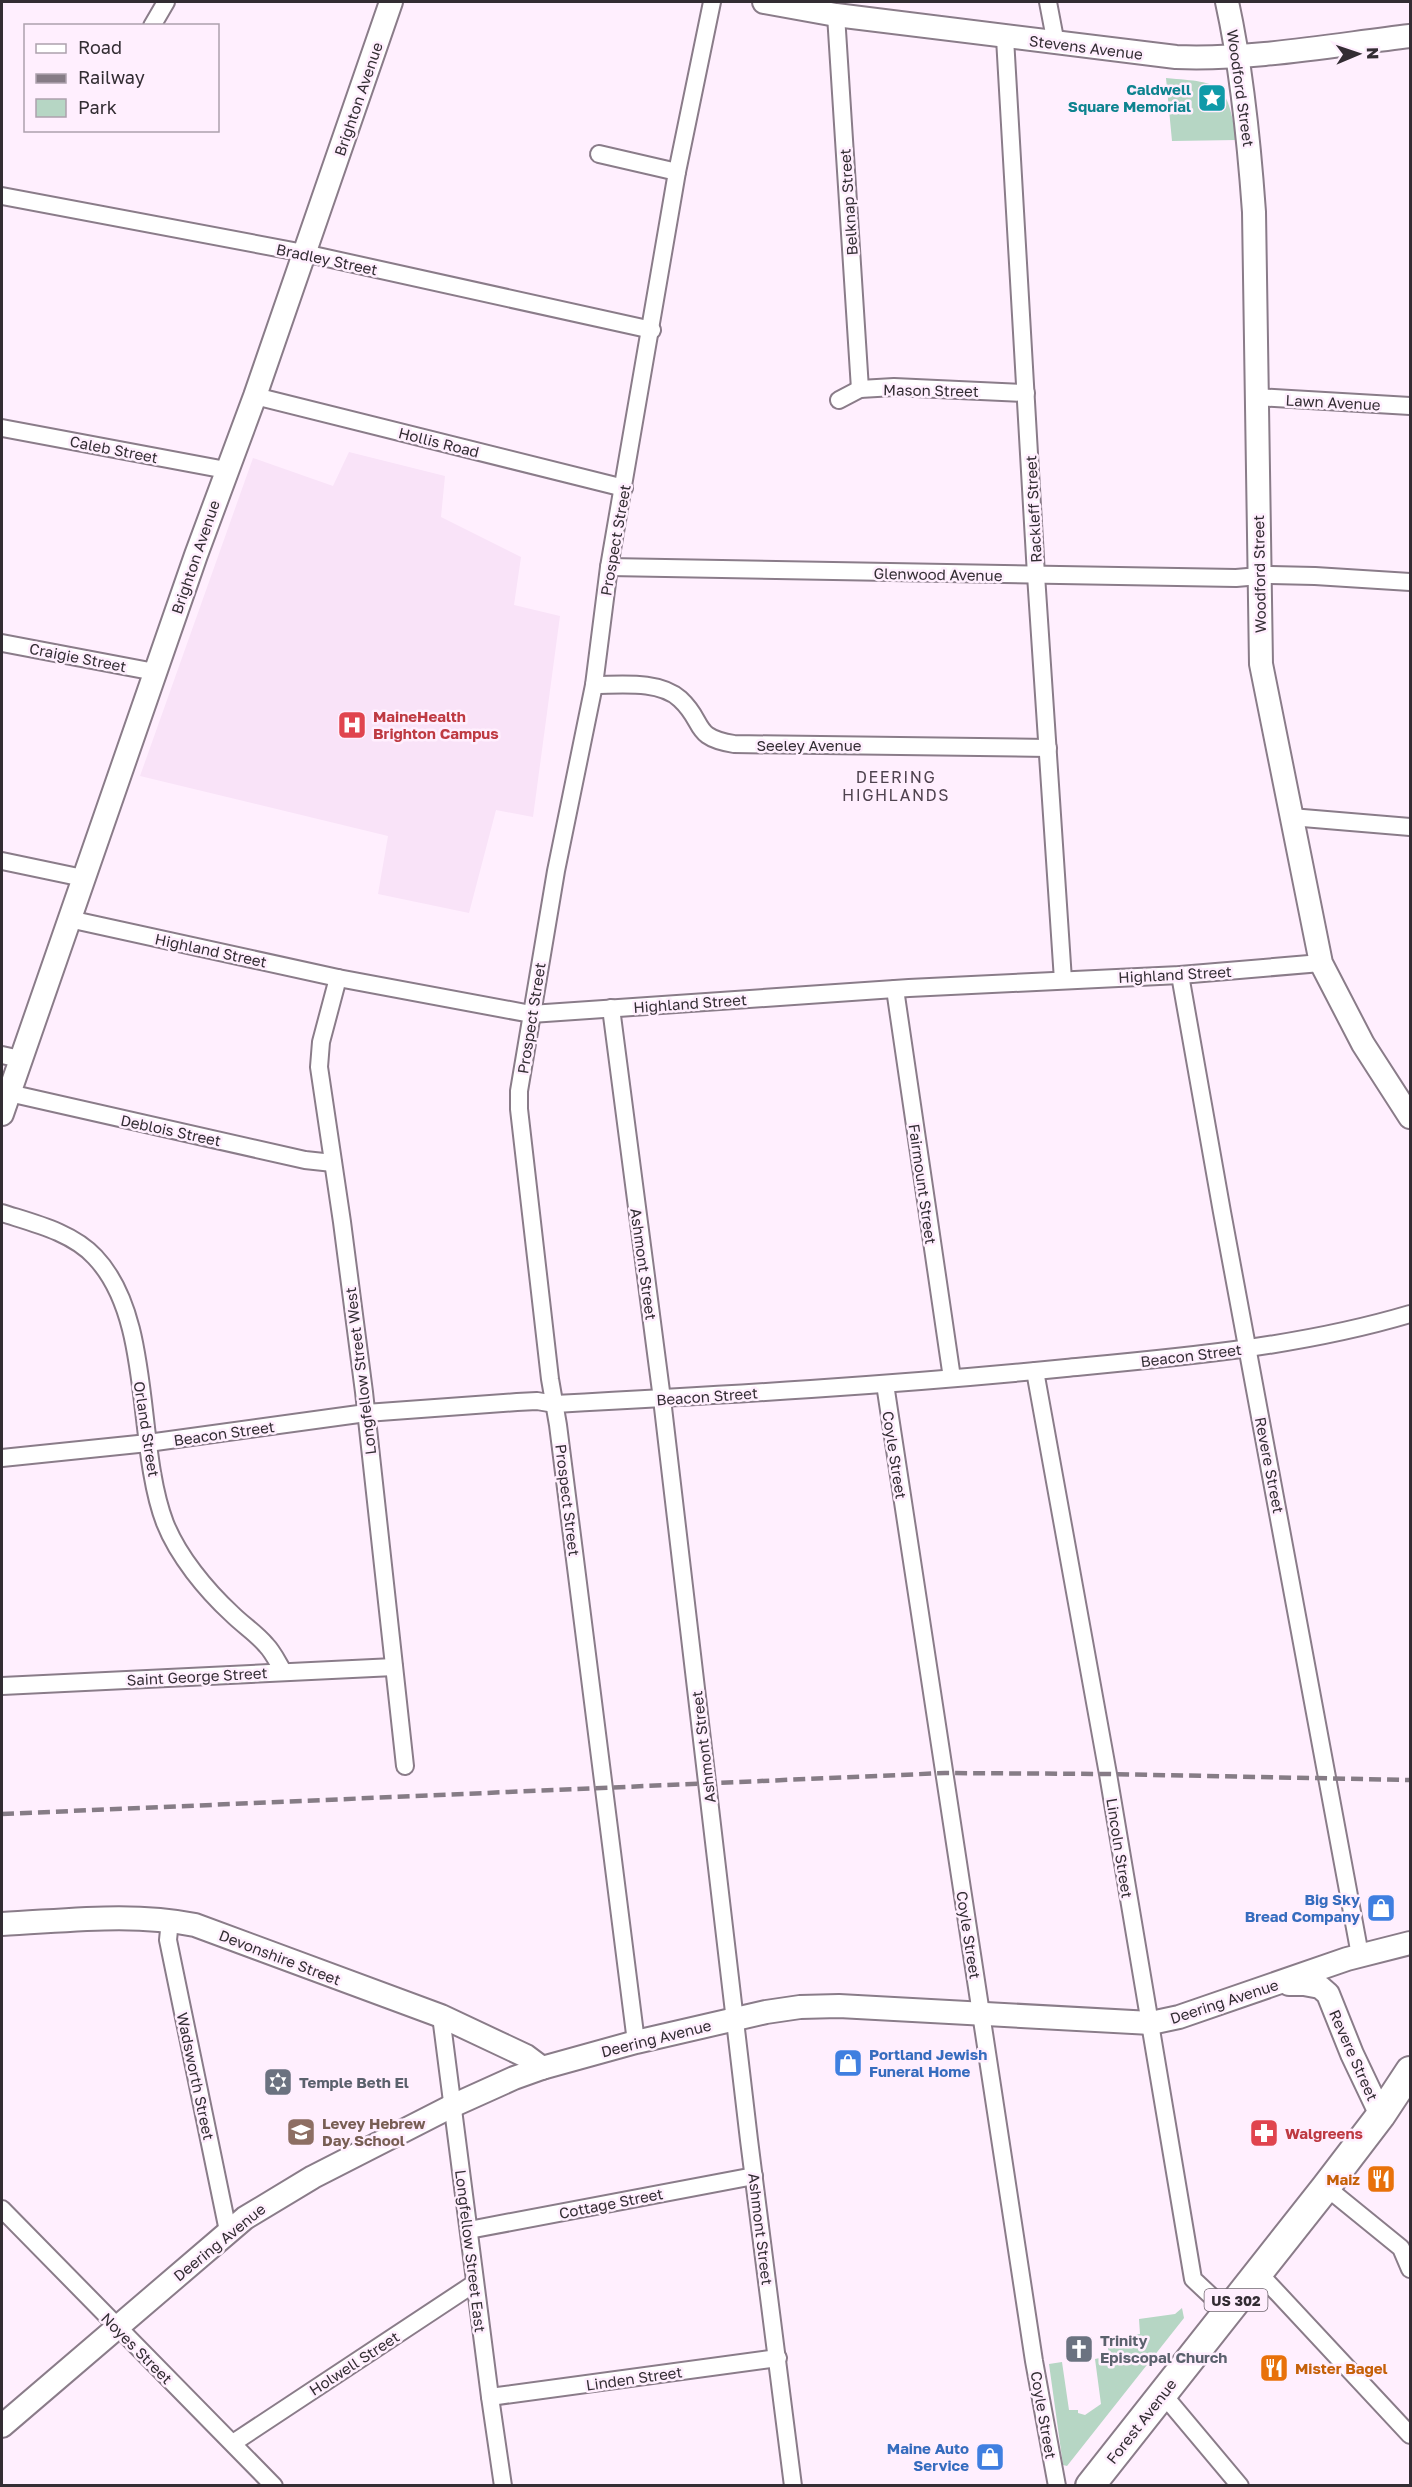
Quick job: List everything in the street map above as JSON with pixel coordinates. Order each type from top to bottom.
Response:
[{"type":"highway","name":"Forest Avenue","points":[[1090,2486],[1326,2187],[1381,2115],[1410,2071]]},
{"type":"main road","name":"Brighton Avenue","points":[[5,1103],[11,1057],[69,920],[226,470],[255,396],[391,2]]},
{"type":"main road","name":"Stevens Avenue","points":[[764,2],[836,15],[1005,38],[1176,57],[1209,58],[1410,36]]},
{"type":"main road","name":"Woodford Street","points":[[1227,2],[1250,154],[1254,212],[1261,664],[1321,963],[1363,1044],[1410,1117]]},
{"type":"main road","name":"Devonshire Street","points":[[2,1924],[126,1918],[170,1920],[195,1925],[441,2016],[526,2056],[542,2068]]},
{"type":"main road","name":"Deering Avenue","points":[[2,2426],[228,2231],[270,2202],[313,2177],[452,2106],[513,2078],[542,2068],[636,2042],[766,2012],[819,2006],[1150,2024],[1179,2018],[1352,1958],[1410,1943]]},
{"type":"main road","name":"Revere Street","points":[[1328,1994],[1329,1985],[1352,1958]]},
{"type":"main road","name":"Revere Street","points":[[1275,1985],[1304,1984],[1320,1987],[1328,1994],[1352,2054],[1381,2115]]},
{"type":"street","points":[[153,24],[166,2]]},
{"type":"street","name":"Prospect Street","points":[[636,2042],[550,1379],[519,1109],[519,1091],[556,871],[594,685],[609,567],[652,330],[677,172],[712,2]]},
{"type":"street","points":[[1048,2],[1056,44]]},
{"type":"street","name":"Belknap Street","points":[[836,15],[860,389]]},
{"type":"street","name":"Rackleff Street","points":[[1005,38],[1036,576],[1064,980]]},
{"type":"street","points":[[599,154],[677,172]]},
{"type":"street","name":"Bradley Street","points":[[2,196],[304,254],[652,330]]},
{"type":"street","name":"Mason Street","points":[[839,400],[860,389],[917,387],[1026,393]]},
{"type":"street","name":"Hollis Road","points":[[255,396],[624,488]]},
{"type":"street","name":"Lawn Avenue","points":[[1256,397],[1410,406]]},
{"type":"street","name":"Caleb Street","points":[[2,428],[226,470]]},
{"type":"street","name":"Glenwood Avenue","points":[[609,567],[1036,576],[1236,578],[1315,576],[1410,582]]},
{"type":"street","name":"Craigie Street","points":[[2,642],[155,672]]},
{"type":"street","name":"Seeley Avenue","points":[[594,685],[660,688],[679,698],[702,732],[713,741],[734,744],[1048,748]]},
{"type":"street","points":[[1291,817],[1410,827]]},
{"type":"street","points":[[2,861],[84,878]]},
{"type":"street","name":"Highland Street","points":[[69,920],[338,978],[531,1014],[895,989],[1180,975],[1321,963]]},
{"type":"street","name":"Revere Street","points":[[1180,975],[1248,1348],[1352,1958]]},
{"type":"street","name":"Longfellow Street West","points":[[338,978],[321,1042],[319,1067],[366,1413],[405,1766]]},
{"type":"street","name":"Fairmount Street","points":[[895,989],[952,1378]]},
{"type":"street","name":"Ashmont Street","points":[[611,1008],[662,1400],[793,2486]]},
{"type":"street","name":"Deblois Street","points":[[5,1103],[305,1160],[333,1163]]},
{"type":"street","name":"Orland Street","points":[[2,1213],[40,1224],[70,1238],[95,1256],[112,1278],[123,1303],[130,1328],[148,1443],[165,1523],[178,1548],[211,1594],[267,1645],[283,1671]]},
{"type":"street","name":"Beacon Street","points":[[2,1458],[148,1443],[366,1413],[537,1401],[555,1404],[662,1400],[1035,1371],[1248,1348],[1323,1337],[1410,1314]]},
{"type":"street","name":"Lincoln Street","points":[[1035,1371],[1193,2279],[1227,2311]]},
{"type":"street","name":"Coyle Street","points":[[885,1384],[1034,2361],[1057,2486]]},
{"type":"street","name":"Saint George Street","points":[[2,1686],[393,1667]]},
{"type":"street","name":"Wadsworth Street","points":[[170,1920],[168,1940],[228,2231]]},
{"type":"street","name":"Longfellow Street East","points":[[441,2016],[503,2486]]},
{"type":"street","name":"Cottage Street","points":[[469,2230],[754,2176]]},
{"type":"street","points":[[1326,2187],[1401,2248],[1410,2269]]},
{"type":"street","name":"Noyes Street","points":[[2,2209],[274,2486]]},
{"type":"street","points":[[1258,2272],[1410,2435]]},
{"type":"street","name":"Holwell Street","points":[[233,2443],[475,2283]]},
{"type":"street","name":"Linden Street","points":[[490,2397],[777,2358]]},
{"type":"street","points":[[1162,2393],[1240,2486]]},
{"type":"shaded area","name":"MaineHealth Brighton Campus","points":[[349,452],[445,476],[441,517],[521,557],[514,605],[560,616],[533,817],[496,810],[469,913],[378,894],[388,836],[140,776],[253,458],[333,486]]},
{"type":"green space","points":[[1166,78],[1200,82],[1219,89],[1225,96],[1229,107],[1237,140],[1172,141]]},
{"type":"green space","points":[[1182,2308],[1184,2318],[1067,2466],[1063,2465],[1049,2364],[1062,2362],[1069,2410],[1078,2410],[1078,2413],[1085,2415],[1101,2404],[1095,2359],[1109,2356],[1107,2339],[1140,2334],[1139,2319],[1175,2314]]},
{"type":"railway","points":[[2,1814],[945,1773],[1410,1780]]},
{"type":"place","name":"Caldwell Square Memorial","points":[[1212,98]]},
{"type":"place","name":"MaineHealth Brighton Campus","points":[[352,725]]},
{"type":"place","name":"Big Sky Bread Company","points":[[1381,1908]]},
{"type":"place","name":"Portland Jewish Funeral Home","points":[[848,2063]]},
{"type":"place","name":"Temple Beth El","points":[[278,2082]]},
{"type":"place","name":"Levey Hebrew Day School","points":[[301,2132]]},
{"type":"place","name":"Walgreens","points":[[1264,2133]]},
{"type":"place","name":"Maiz","points":[[1381,2179]]},
{"type":"place","name":"Trinity Episcopal Church","points":[[1079,2349]]},
{"type":"place","name":"Mister Bagel","points":[[1274,2368]]},
{"type":"place","name":"Maine Auto Service","points":[[990,2457]]},
{"type":"district","name":"DEERING HIGHLANDS","points":[[896,786]]}]
